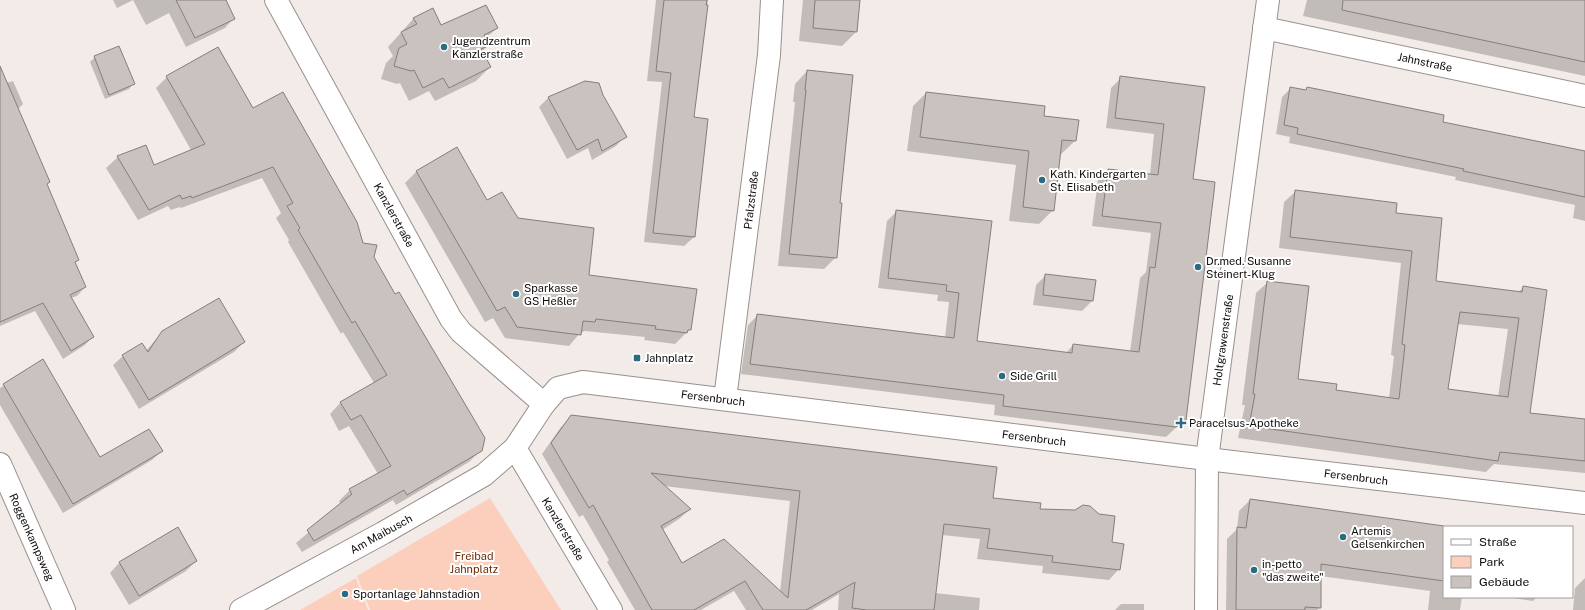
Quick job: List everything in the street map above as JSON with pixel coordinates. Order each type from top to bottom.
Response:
[{"type":"street","name":"Kanzlerstraße","points":[[276,0],[451,319],[461,332],[544,404]]},
{"type":"street","name":"Pfalzstraße","points":[[725,399],[769,55],[772,0]]},
{"type":"street","name":"Holtgrawenstraße","points":[[1206,610],[1207,459],[1268,0]]},
{"type":"street","name":"Jahnstraße","points":[[1264,28],[1585,96]]},
{"type":"street","name":"Fersenbruch","points":[[515,448],[544,404],[558,388],[582,382],[1207,459],[1585,503]]},
{"type":"street","name":"Kanzlerstraße","points":[[515,448],[610,610]]},
{"type":"street","name":"Am Maibusch","points":[[241,610],[383,533],[484,475],[515,448]]},
{"type":"street","name":"Roggenkampsweg","points":[[0,464],[64,610]]},
{"type":"green space","name":"Freibad Jahnplatz","points":[[490,498],[561,610],[370,610],[357,576]]},
{"type":"green space","name":"Sportanlage Jahnstadion","points":[[356,578],[368,610],[300,610]]},
{"type":"building","points":[[176,0],[226,0],[235,19],[195,38]]},
{"type":"building","points":[[664,0],[707,0],[706,5],[708,5],[694,117],[708,119],[695,237],[653,233],[671,73],[656,71]]},
{"type":"building","points":[[815,0],[860,0],[857,32],[813,28]]},
{"type":"building","points":[[1343,0],[1585,0],[1585,62],[1342,10]]},
{"type":"building","name":"Jugendzentrum Kanzlerstraße","points":[[486,5],[498,28],[484,35],[490,45],[481,49],[491,67],[449,88],[443,78],[423,88],[414,70],[411,71],[394,66],[399,48],[407,44],[401,32],[417,24],[413,18],[433,8],[441,25]]},
{"type":"building","points":[[119,46],[135,84],[109,95],[94,56]]},
{"type":"building","points":[[218,47],[253,108],[283,92],[357,222],[363,243],[377,245],[374,257],[395,294],[399,292],[485,438],[482,451],[407,495],[404,490],[314,541],[307,530],[352,494],[349,489],[391,466],[361,415],[351,420],[340,402],[387,375],[355,321],[352,323],[298,230],[300,228],[287,206],[293,203],[273,167],[192,198],[191,196],[182,199],[180,195],[149,210],[117,156],[146,145],[154,165],[205,144],[166,76]]},
{"type":"building","points":[[0,66],[50,182],[47,184],[79,260],[75,262],[86,287],[70,295],[94,337],[71,351],[43,303],[0,322]]},
{"type":"building","points":[[807,70],[853,75],[840,203],[842,203],[837,258],[789,254]]},
{"type":"building","points":[[1120,76],[1205,87],[1193,179],[1215,182],[1186,420],[1176,427],[1003,406],[1004,395],[750,364],[757,314],[954,338],[959,293],[946,291],[947,285],[888,278],[896,210],[992,221],[977,341],[1072,353],[1073,344],[1139,352],[1150,267],[1155,268],[1161,223],[1102,216],[1108,169],[1158,175],[1164,124],[1115,118]]},
{"type":"building","points":[[585,81],[599,83],[603,95],[627,137],[602,151],[598,139],[577,150],[548,97]]},
{"type":"building","points":[[1290,87],[1306,90],[1307,87],[1444,115],[1443,122],[1585,151],[1585,197],[1463,171],[1464,169],[1297,134],[1298,128],[1284,125]]},
{"type":"building","name":"Kath. Kindergarten St. Elisabeth","points":[[926,92],[1045,106],[1044,116],[1079,120],[1076,141],[1062,140],[1054,211],[1023,207],[1029,151],[920,137]]},
{"type":"building","points":[[457,147],[487,200],[502,192],[518,218],[594,228],[589,275],[697,289],[691,330],[688,330],[687,333],[655,329],[656,326],[596,319],[595,322],[583,321],[581,335],[517,327],[505,307],[497,311],[416,171]]},
{"type":"building","points":[[1295,190],[1397,203],[1396,213],[1442,218],[1436,281],[1522,292],[1523,286],[1547,290],[1530,413],[1585,419],[1585,461],[1500,452],[1498,461],[1249,426],[1255,394],[1253,394],[1267,281],[1309,286],[1298,379],[1337,384],[1336,390],[1399,399],[1405,345],[1402,344],[1412,251],[1290,237]],"holes":[[[1460,312],[1519,318],[1508,397],[1448,389]]]},
{"type":"building","points":[[1045,274],[1096,280],[1093,301],[1043,295]]},
{"type":"building","points":[[219,298],[245,342],[149,400],[122,355],[142,343],[148,352],[162,331]]},
{"type":"building","points":[[43,359],[100,457],[149,429],[163,451],[73,504],[3,384]]},
{"type":"building","points":[[571,415],[997,467],[993,498],[1041,503],[1040,509],[1075,510],[1083,505],[1090,506],[1099,514],[1115,516],[1112,542],[1124,544],[1120,570],[1052,562],[1053,556],[987,548],[990,529],[944,524],[934,610],[867,610],[852,608],[855,582],[806,610],[763,610],[745,581],[694,610],[652,610],[593,505],[589,508],[551,443]],"holes":[[[651,473],[800,491],[788,598],[724,539],[682,563],[661,526],[691,509]]]},
{"type":"building","points":[[1250,499],[1444,526],[1443,581],[1321,564],[1321,608],[1305,607],[1305,610],[1236,610],[1237,527],[1246,528]]},
{"type":"building","points":[[178,527],[197,561],[139,596],[119,562]]},
{"type":"place","name":"Jugendzentrum Kanzlerstraße","points":[[444,47]]},
{"type":"place","name":"Kath. Kindergarten St. Elisabeth","points":[[1042,180]]},
{"type":"place","name":"Dr.med. Susanne Steinert-Klug","points":[[1198,267]]},
{"type":"place","name":"Sparkasse GS Heßler","points":[[516,294]]},
{"type":"place","name":"Jahnplatz","points":[[637,358]]},
{"type":"place","name":"Side Grill","points":[[1002,376]]},
{"type":"place","name":"Paracelsus-Apotheke","points":[[1181,423]]},
{"type":"place","name":"Artemis Gelsenkirchen","points":[[1343,537]]},
{"type":"place","name":"in-petto \"das zweite\"","points":[[1254,570]]},
{"type":"place","name":"Sportanlage Jahnstadion","points":[[345,594]]}]
